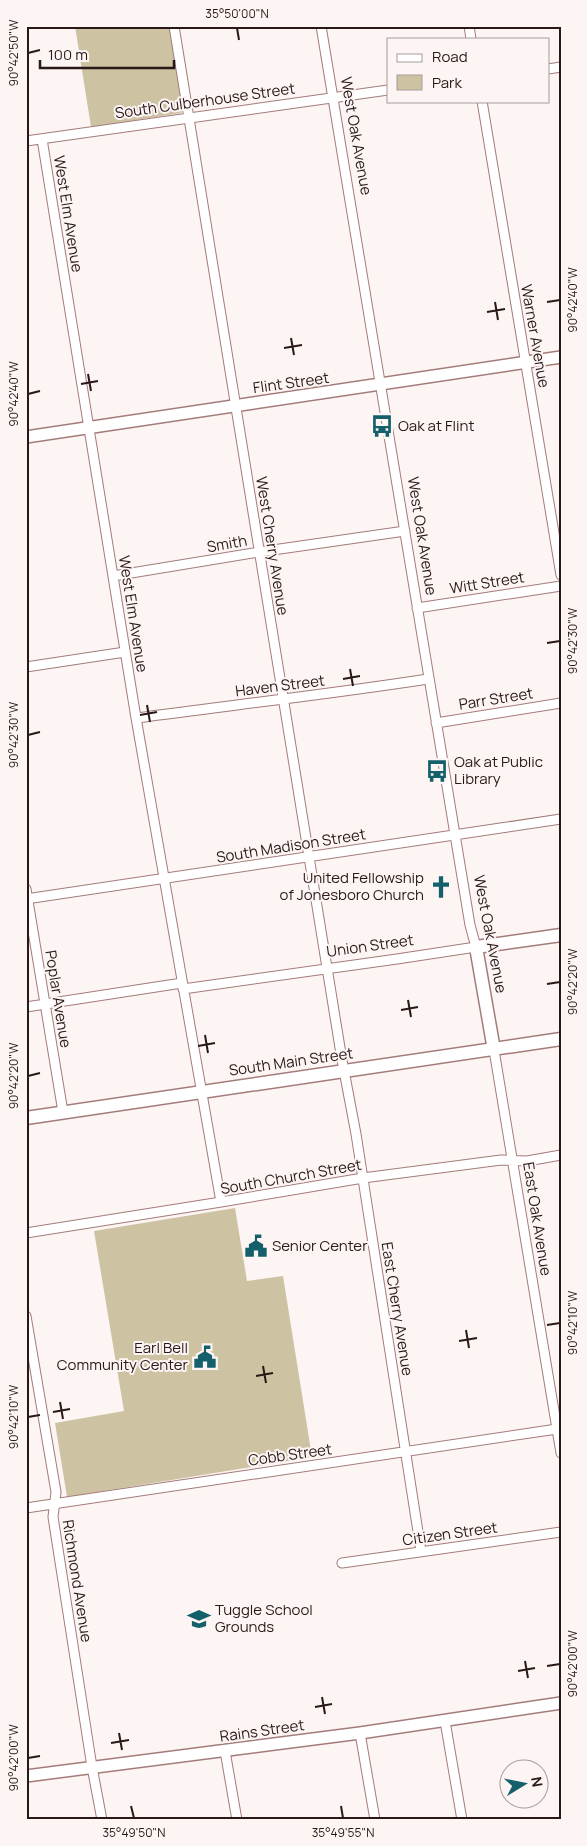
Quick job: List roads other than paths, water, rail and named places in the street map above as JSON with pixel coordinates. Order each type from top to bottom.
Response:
[{"type":"main road","name":"Union Street","points":[[476,947],[561,934]]},
{"type":"main road","name":"West Oak Avenue","points":[[476,947],[494,1050]]},
{"type":"main road","name":"South Main Street","points":[[26,1118],[561,1039]]},
{"type":"street","name":"West Cherry Avenue","points":[[174,26],[345,1071]]},
{"type":"street","name":"West Oak Avenue","points":[[321,26],[428,679],[470,925],[476,947]]},
{"type":"street","name":"South Culberhouse Street","points":[[26,141],[387,90]]},
{"type":"street","name":"Warner Avenue","points":[[482,102],[561,575]]},
{"type":"street","name":"West Elm Avenue","points":[[42,139],[136,718],[221,1202]]},
{"type":"street","name":"Flint Street","points":[[26,436],[561,357]]},
{"type":"street","name":"Smith","points":[[113,576],[405,531]]},
{"type":"street","name":"Witt Street","points":[[417,608],[561,586]]},
{"type":"street","points":[[26,667],[125,652]]},
{"type":"street","name":"Haven Street","points":[[136,718],[284,700],[428,679]]},
{"type":"street","name":"Parr Street","points":[[436,723],[561,703]]},
{"type":"street","name":"South Madison Street","points":[[27,896],[165,879],[455,834],[561,820]]},
{"type":"street","name":"Poplar Avenue","points":[[27,896],[63,1112]]},
{"type":"street","name":"Union Street","points":[[26,1007],[476,947]]},
{"type":"street","name":"East Oak Avenue","points":[[494,1050],[561,1452]]},
{"type":"street","name":"East Cherry Avenue","points":[[345,1071],[421,1551]]},
{"type":"street","name":"South Church Street","points":[[26,1233],[363,1178],[451,1166],[513,1160],[527,1161],[561,1155]]},
{"type":"street","name":"Richmond Avenue","points":[[26,1316],[56,1492],[53,1517],[102,1820]]},
{"type":"street","name":"Cobb Street","points":[[26,1508],[406,1452],[558,1425]]},
{"type":"street","name":"Citizen Street","points":[[342,1563],[561,1532]]},
{"type":"street","name":"Rains Street","points":[[26,1776],[360,1733],[561,1703]]},
{"type":"street","points":[[446,1721],[462,1820]]},
{"type":"street","points":[[360,1733],[375,1820]]},
{"type":"street","points":[[225,1751],[237,1820]]},
{"type":"place","name":"Oak at Flint","points":[[382,426]]},
{"type":"place","name":"Oak at Public Library","points":[[437,771]]},
{"type":"place","name":"United Fellowship of Jonesboro Church","points":[[441,887]]},
{"type":"place","name":"Senior Center","points":[[256,1246]]},
{"type":"place","name":"Earl Bell Community Center","points":[[205,1357]]},
{"type":"place","name":"Tuggle School Grounds","points":[[199,1619]]}]
